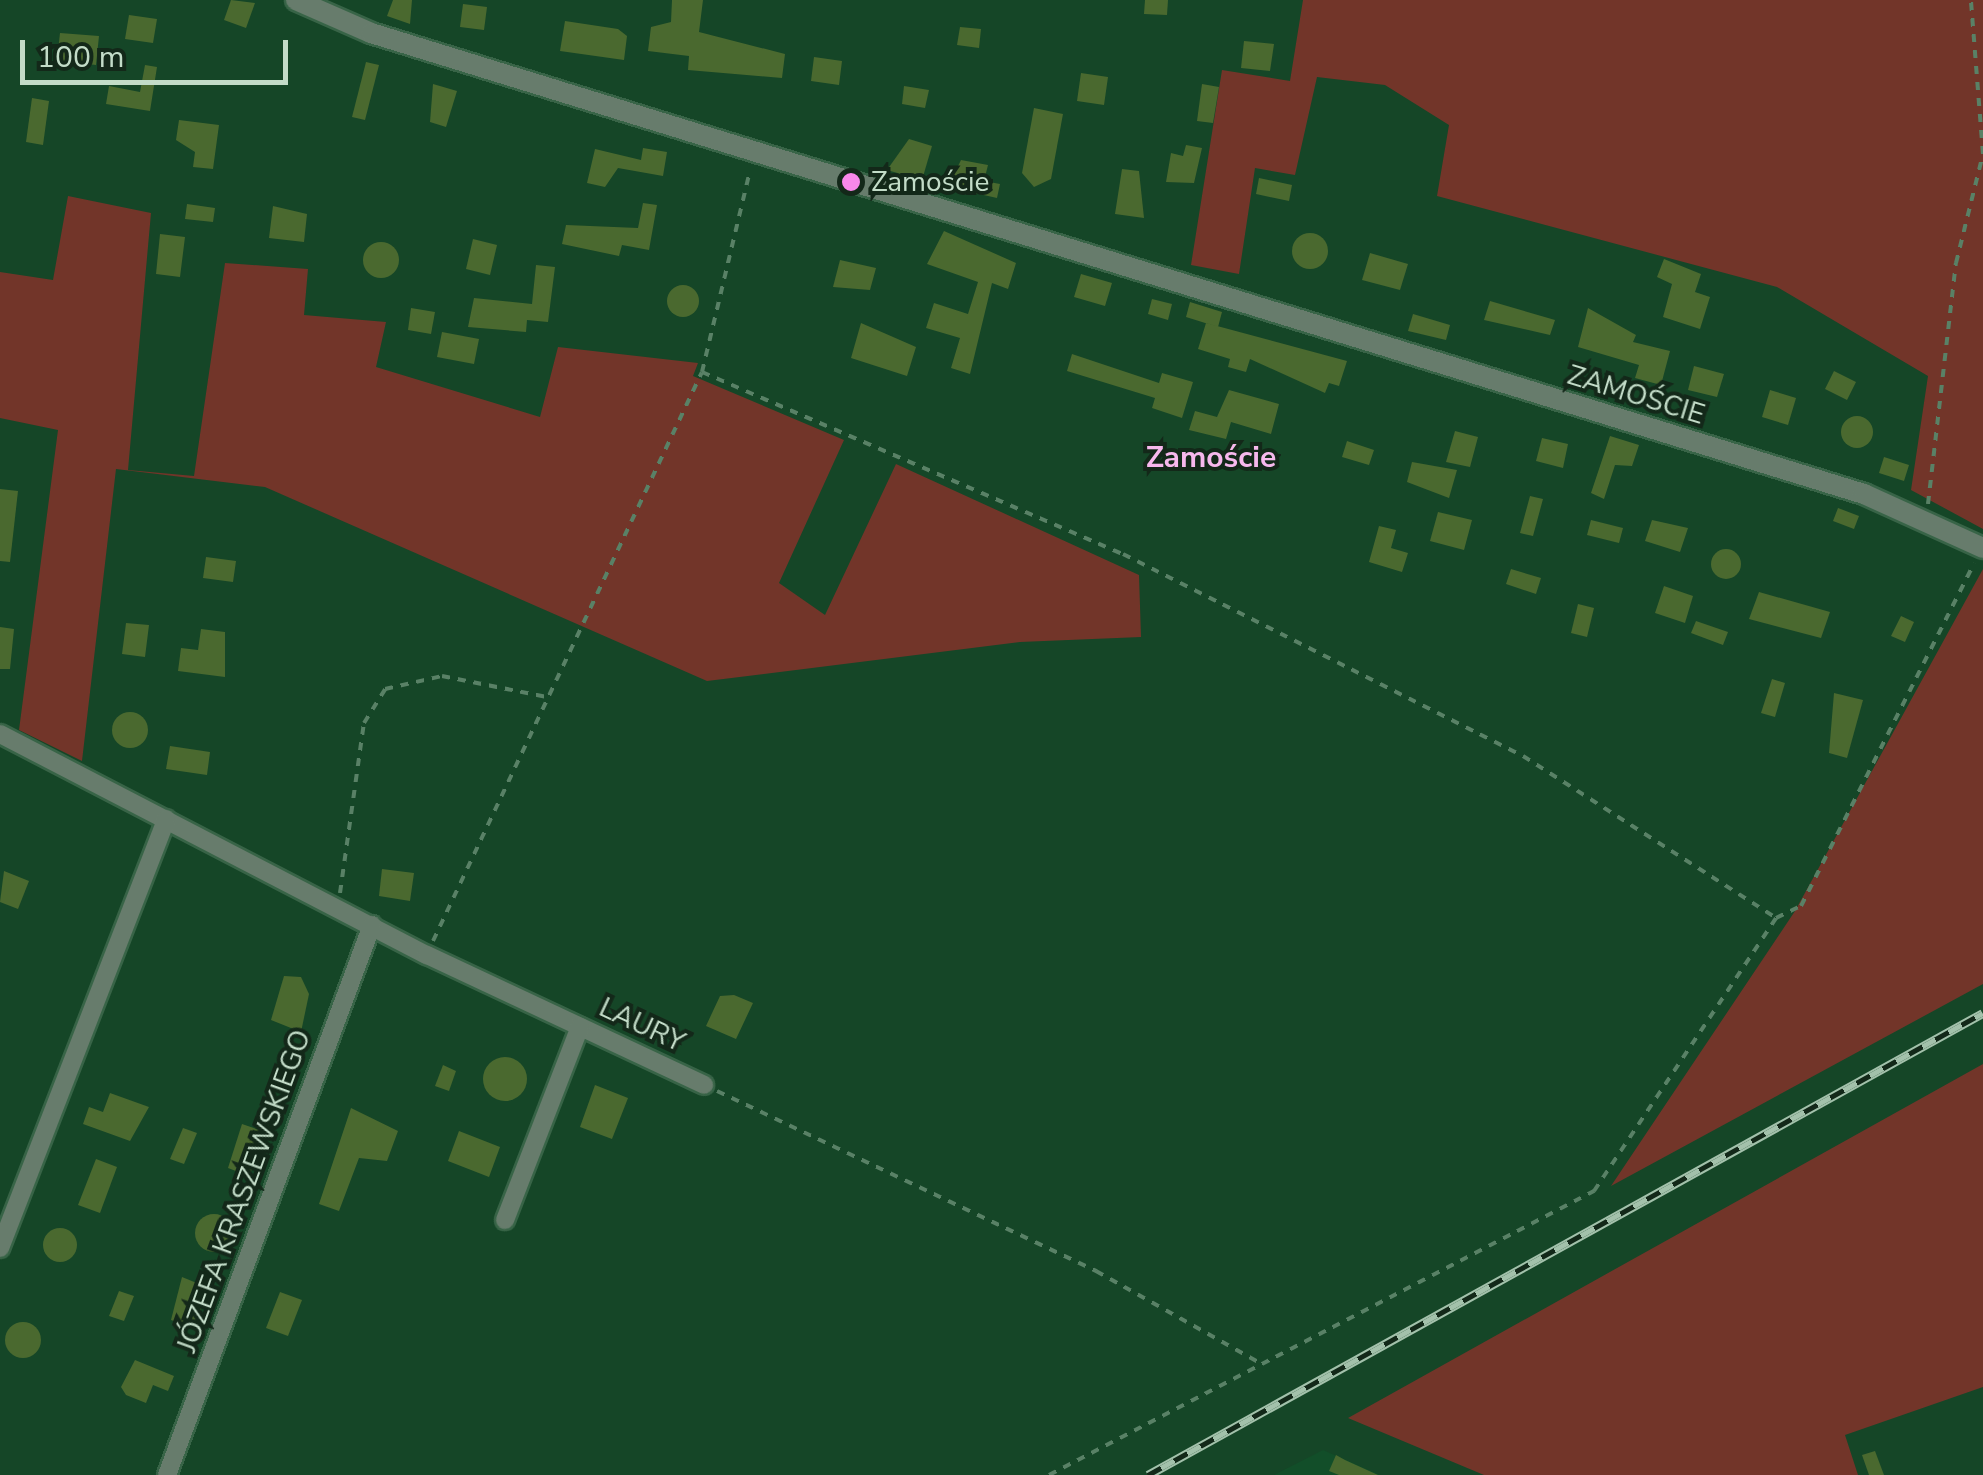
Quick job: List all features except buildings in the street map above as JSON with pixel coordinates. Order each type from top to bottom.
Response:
[{"type":"street","name":"ZAMOŚCIE","points":[[296,0],[371,34],[1922,518],[1982,547]]},
{"type":"street","name":"LAURY","points":[[0,734],[427,955],[704,1085]]},
{"type":"street","points":[[0,1248],[166,819]]},
{"type":"street","name":"JÓZEFA KRASZEWSKIEGO","points":[[167,1475],[372,925]]},
{"type":"street","points":[[505,1220],[580,1027]]},
{"type":"path","points":[[1922,518],[1956,263],[1982,154],[1971,0]]},
{"type":"path","points":[[427,955],[702,372],[754,152]]},
{"type":"path","points":[[702,372],[1123,554],[1523,756],[1776,918]]},
{"type":"path","points":[[1049,1475],[1594,1191],[1776,918],[1801,906],[1854,811],[1982,547]]},
{"type":"path","points":[[338,908],[364,723],[386,689],[442,676],[547,697]]},
{"type":"path","name":"LAURY","points":[[704,1085],[1096,1271],[1262,1364]]},
{"type":"shaded area","points":[[1303,0],[1983,0],[1983,529],[1911,490],[1928,376],[1777,287],[1437,196],[1449,125],[1385,85],[1317,77],[1295,175],[1255,168],[1239,274],[1191,265],[1222,70],[1290,81]]},
{"type":"shaded area","points":[[68,196],[151,213],[128,470],[194,476],[225,263],[308,269],[304,315],[386,322],[376,367],[540,417],[558,347],[698,363],[693,376],[844,440],[779,583],[825,615],[896,464],[1139,575],[1141,637],[1020,642],[707,681],[265,487],[116,469],[82,761],[19,730],[58,430],[0,418],[0,272],[53,280]]},
{"type":"shaded area","points":[[1983,569],[1983,984],[1611,1186],[1795,911]]},
{"type":"shaded area","points":[[1983,1064],[1983,1387],[1845,1435],[1858,1475],[1484,1475],[1348,1418]]},
{"type":"shaded area","points":[[1323,1450],[1380,1475],[1274,1475]]},
{"type":"railway","points":[[1148,1475],[1983,1013]]},
{"type":"place","name":"Zamoście","points":[[851,182]]},
{"type":"district","name":"Zamoście","points":[[1211,458]]}]
